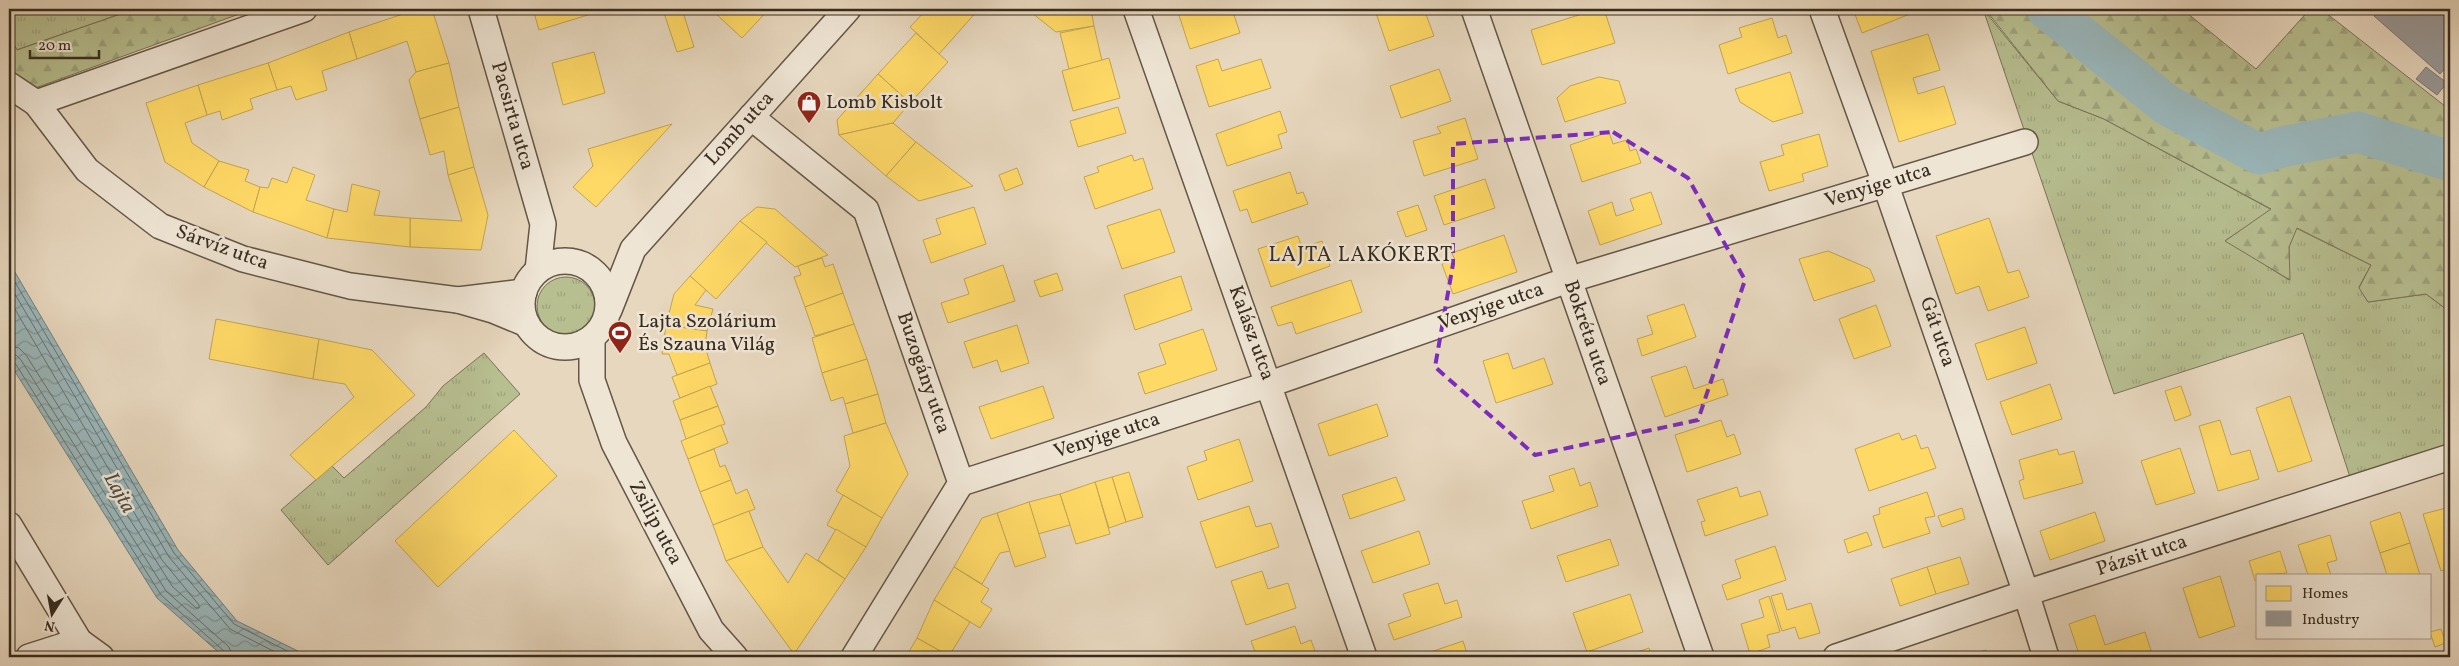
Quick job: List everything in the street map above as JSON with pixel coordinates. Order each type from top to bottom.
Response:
[{"type":"street","points":[[36,103],[304,9]]},
{"type":"street","name":"Pacsirta utca","points":[[481,9],[543,224]]},
{"type":"street","name":"Lomb utca","points":[[633,249],[848,9]]},
{"type":"street","name":"Kalász utca","points":[[1136,9],[1270,384],[1364,657]]},
{"type":"street","name":"Bokréta utca","points":[[1474,9],[1701,657]]},
{"type":"street","name":"Gát utca","points":[[1822,9],[1885,183],[2026,593],[2046,657]]},
{"type":"street","name":"Sárvíz utca","points":[[9,85],[36,103],[87,170],[160,226],[243,259],[340,283],[458,300]]},
{"type":"street","name":"Buzogány utca","points":[[751,117],[866,210],[961,482]]},
{"type":"street","name":"Venyige utca","points":[[961,482],[1270,384],[1568,280],[2025,142]]},
{"type":"street","points":[[543,224],[579,264],[601,279],[608,294],[609,310]]},
{"type":"street","points":[[538,270],[543,224]]},
{"type":"street","points":[[633,249],[603,326],[592,339],[577,346],[560,347],[544,342],[531,332],[523,317],[522,300],[527,284],[538,270],[552,263],[579,264],[633,249]]},
{"type":"street","points":[[458,300],[524,292]]},
{"type":"street","points":[[458,300],[493,310],[527,324]]},
{"type":"street","points":[[592,339],[592,380]]},
{"type":"street","points":[[560,347],[592,380]]},
{"type":"street","name":"Zsilip utca","points":[[592,380],[614,443],[648,512],[711,630],[736,657]]},
{"type":"street","name":"Pázsit utca","points":[[1836,657],[2026,593],[2450,457]]},
{"type":"street","points":[[854,657],[961,482]]},
{"type":"street","points":[[9,525],[79,641],[101,657]]},
{"type":"street","points":[[29,657],[79,641]]},
{"type":"highlighted area","points":[[1613,132],[1688,178],[1745,280],[1698,420],[1535,455],[1435,367],[1453,264],[1453,144]]},
{"type":"green space","points":[[9,9],[135,9],[16,50],[9,34]]},
{"type":"green space","points":[[135,9],[253,9],[16,95],[9,89],[9,34],[17,50]]},
{"type":"green space","points":[[1983,9],[2058,101],[2104,119],[2272,210],[2226,240],[2289,280],[2289,247],[2296,228],[2371,265],[2359,287],[2368,302],[2426,294],[2450,312],[2450,456],[2350,477],[2303,333],[2114,394]]},
{"type":"green space","points":[[1985,9],[2182,9],[2256,69],[2310,9],[2321,9],[2450,110],[2450,312],[2426,294],[2368,302],[2359,288],[2371,265],[2297,228],[2289,247],[2290,280],[2225,241],[2271,209],[2104,119],[2058,101]]},
{"type":"green space","points":[[560,277],[572,277],[587,285],[595,300],[595,312],[587,327],[572,335],[560,335],[545,327],[537,312],[537,300],[545,285]]},
{"type":"green space","points":[[484,353],[520,394],[328,565],[281,510],[332,466],[344,478],[426,407],[443,386]]},
{"type":"water","name":"Lajta","points":[[9,262],[178,550],[237,621],[310,657],[224,657],[157,598],[9,362]]},
{"type":"building: Homes","points":[[418,9],[432,9],[449,63],[416,72],[407,41],[357,59],[349,32]]},
{"type":"building: Homes","points":[[533,9],[589,9],[591,14],[539,30]]},
{"type":"building: Homes","points":[[682,9],[694,47],[677,52],[663,10]]},
{"type":"building: Homes","points":[[718,9],[769,9],[742,38],[715,13]]},
{"type":"building: Homes","points":[[927,9],[978,10],[939,54],[910,27]]},
{"type":"building: Homes","points":[[1027,9],[1091,9],[1094,26],[1056,32]]},
{"type":"building: Homes","points":[[1177,9],[1232,9],[1240,33],[1190,49]]},
{"type":"building: Homes","points":[[1389,9],[1424,9],[1434,36],[1389,51],[1376,13]]},
{"type":"building: Homes","points":[[1598,9],[1604,9],[1615,43],[1542,65],[1531,30]]},
{"type":"building: Homes","points":[[1853,9],[1914,9],[1915,12],[1862,33]]},
{"type":"building: Homes","points":[[1772,18],[1778,38],[1786,35],[1792,53],[1728,74],[1719,45],[1742,37],[1739,28]]},
{"type":"building: Homes","points":[[1094,26],[1102,61],[1069,69],[1060,33]]},
{"type":"building: Homes","points":[[349,32],[357,59],[322,71],[327,90],[296,100],[291,86],[277,90],[268,63]]},
{"type":"building: Homes","points":[[916,33],[948,62],[910,103],[878,74]]},
{"type":"building: Homes","points":[[1928,34],[1940,70],[1913,78],[1918,94],[1944,86],[1956,124],[1899,142],[1871,51]]},
{"type":"building: Homes","points":[[594,52],[605,93],[563,105],[552,63]]},
{"type":"building: Homes","points":[[1109,58],[1120,98],[1073,111],[1062,71]]},
{"type":"building: Homes","points":[[1218,59],[1222,71],[1261,59],[1271,88],[1209,107],[1196,66]]},
{"type":"building: Homes","points":[[268,63],[277,90],[250,99],[253,109],[222,120],[220,111],[207,115],[198,85]]},
{"type":"building: Homes","points":[[449,63],[459,107],[420,119],[409,80],[416,72]]},
{"type":"building: Homes","points":[[1439,69],[1451,101],[1401,118],[1390,86]]},
{"type":"building: Homes","points":[[1790,72],[1803,113],[1773,122],[1740,102],[1735,89]]},
{"type":"building: Homes","points":[[878,74],[910,103],[893,123],[839,135],[837,120]]},
{"type":"building: Homes","points":[[1599,77],[1619,81],[1626,103],[1565,122],[1557,98],[1570,86]]},
{"type":"building: Homes","points":[[198,85],[207,115],[185,123],[192,143],[219,161],[204,187],[165,162],[146,103]]},
{"type":"building: Homes","points":[[459,107],[474,167],[448,175],[444,151],[430,155],[420,119]]},
{"type":"building: Homes","points":[[1118,107],[1126,133],[1078,147],[1070,121]]},
{"type":"building: Homes","points":[[1280,111],[1287,132],[1278,135],[1282,148],[1227,166],[1216,134]]},
{"type":"building: Homes","points":[[1465,118],[1478,159],[1424,176],[1413,141],[1441,133],[1437,127]]},
{"type":"building: Homes","points":[[893,123],[916,142],[886,176],[839,135]]},
{"type":"building: Homes","points":[[672,124],[596,207],[573,187],[593,166],[588,149]]},
{"type":"building: Homes","points":[[1609,132],[1613,144],[1627,140],[1630,151],[1636,149],[1641,163],[1582,182],[1570,145]]},
{"type":"building: Homes","points":[[1819,134],[1828,166],[1802,174],[1804,181],[1769,191],[1760,162],[1784,155],[1781,145]]},
{"type":"building: Homes","points":[[916,142],[973,186],[919,201],[886,176]]},
{"type":"building: Homes","points":[[1132,155],[1134,161],[1143,158],[1153,189],[1095,209],[1084,177],[1099,172],[1097,167]]},
{"type":"building: Homes","points":[[219,161],[249,170],[245,181],[260,187],[253,212],[204,187]]},
{"type":"building: Homes","points":[[293,167],[315,175],[306,200],[334,209],[327,238],[253,212],[260,187],[268,188],[272,178],[287,183]]},
{"type":"building: Homes","points":[[474,167],[488,215],[481,250],[410,247],[410,218],[462,221],[448,175]]},
{"type":"building: Homes","points":[[1017,168],[1023,184],[1005,191],[999,175]]},
{"type":"building: Homes","points":[[1290,172],[1297,194],[1303,192],[1308,204],[1252,223],[1247,209],[1240,211],[1233,191]]},
{"type":"building: Homes","points":[[1485,179],[1495,208],[1444,225],[1434,196]]},
{"type":"building: Homes","points":[[352,184],[380,191],[374,215],[410,218],[410,247],[327,238],[334,209],[347,212]]},
{"type":"building: Homes","points":[[1651,192],[1662,224],[1600,245],[1588,211],[1612,202],[1616,216],[1634,210],[1630,199]]},
{"type":"building: Homes","points":[[1418,205],[1427,230],[1406,237],[1397,212]]},
{"type":"building: Homes","points":[[757,207],[775,209],[828,255],[795,267],[740,221]]},
{"type":"building: Homes","points":[[974,207],[986,244],[931,263],[923,240],[941,234],[936,219]]},
{"type":"building: Homes","points":[[1160,209],[1175,252],[1122,269],[1107,226]]},
{"type":"building: Homes","points":[[1989,218],[2008,273],[2019,270],[2029,297],[1988,311],[1979,286],[1956,294],[1936,236]]},
{"type":"building: Homes","points":[[740,221],[767,242],[716,299],[690,276]]},
{"type":"building: Homes","points":[[1504,235],[1517,272],[1453,294],[1442,264],[1455,260],[1452,253]]},
{"type":"building: Homes","points":[[1298,236],[1302,248],[1322,241],[1330,266],[1271,287],[1258,249]]},
{"type":"building: Homes","points":[[1828,251],[1870,269],[1875,281],[1814,301],[1799,259]]},
{"type":"building: Homes","points":[[822,258],[825,267],[833,264],[843,293],[805,307],[794,277],[801,275],[798,266]]},
{"type":"building: Homes","points":[[1003,265],[1015,301],[948,323],[941,303],[969,294],[964,279]]},
{"type":"building: Homes","points":[[1057,273],[1063,290],[1040,297],[1034,281]]},
{"type":"building: Homes","points":[[690,276],[706,290],[695,305],[713,309],[707,331],[666,325],[674,294]]},
{"type":"building: Homes","points":[[1181,276],[1192,310],[1135,330],[1124,295]]},
{"type":"building: Homes","points":[[1351,280],[1362,312],[1296,334],[1292,322],[1278,326],[1271,307]]},
{"type":"building: Homes","points":[[843,293],[854,324],[815,336],[805,307]]},
{"type":"building: Homes","points":[[1684,304],[1696,337],[1642,356],[1637,339],[1653,334],[1647,316]]},
{"type":"building: Homes","points":[[1876,305],[1891,346],[1854,359],[1839,319]]},
{"type":"building: Homes","points":[[216,319],[319,339],[313,379],[209,359]]},
{"type":"building: Homes","points":[[854,324],[867,359],[822,373],[812,338]]},
{"type":"building: Homes","points":[[666,325],[707,331],[705,346],[710,363],[677,375],[669,354],[662,354]]},
{"type":"building: Homes","points":[[1017,325],[1029,363],[1001,372],[997,360],[973,368],[964,342]]},
{"type":"building: Homes","points":[[2025,327],[2037,363],[1987,380],[1975,344]]},
{"type":"building: Homes","points":[[1203,329],[1217,370],[1145,394],[1138,373],[1166,364],[1159,344]]},
{"type":"building: Homes","points":[[319,339],[372,350],[415,395],[316,480],[290,455],[354,397],[345,384],[313,379]]},
{"type":"building: Homes","points":[[1508,353],[1513,369],[1544,358],[1553,384],[1496,403],[1483,361]]},
{"type":"building: Homes","points":[[867,359],[878,394],[845,404],[843,397],[831,401],[822,373]]},
{"type":"building: Homes","points":[[710,363],[717,384],[680,398],[672,377]]},
{"type":"building: Homes","points":[[1686,366],[1694,389],[1723,379],[1728,395],[1665,417],[1651,377]]},
{"type":"building: Homes","points":[[2050,384],[2062,419],[2012,435],[2000,402]]},
{"type":"building: Homes","points":[[710,386],[718,406],[680,420],[673,401]]},
{"type":"building: Homes","points":[[1043,386],[1054,418],[991,439],[979,407]]},
{"type":"building: Homes","points":[[2181,386],[2191,415],[2175,421],[2165,391]]},
{"type":"building: Homes","points":[[878,394],[886,423],[853,433],[845,404]]},
{"type":"building: Homes","points":[[2290,396],[2312,461],[2278,472],[2256,408]]},
{"type":"building: Homes","points":[[1377,404],[1388,436],[1329,456],[1318,424]]},
{"type":"building: Homes","points":[[718,406],[725,424],[686,439],[680,420]]},
{"type":"building: Homes","points":[[1721,420],[1727,437],[1734,434],[1741,454],[1687,472],[1675,435]]},
{"type":"building: Homes","points":[[2220,420],[2231,455],[2250,450],[2259,479],[2218,491],[2199,426]]},
{"type":"building: Homes","points":[[886,423],[908,474],[882,518],[836,491],[850,466],[844,436]]},
{"type":"building: Homes","points":[[721,425],[728,443],[688,459],[681,441]]},
{"type":"building: Homes","points":[[514,430],[557,476],[438,587],[395,541]]},
{"type":"building: Homes","points":[[1899,433],[1902,440],[1916,435],[1921,449],[1928,447],[1936,468],[1869,491],[1855,449]]},
{"type":"building: Homes","points":[[1239,439],[1253,481],[1198,500],[1187,467],[1207,460],[1204,451]]},
{"type":"building: Homes","points":[[2180,448],[2195,493],[2156,505],[2141,461]]},
{"type":"building: Homes","points":[[714,449],[720,467],[725,465],[731,480],[700,492],[688,459]]},
{"type":"building: Homes","points":[[2057,449],[2059,455],[2074,451],[2083,483],[2024,499],[2019,481],[2024,479],[2019,460]]},
{"type":"building: Homes","points":[[1574,468],[1580,486],[1590,482],[1598,506],[1531,529],[1522,501],[1554,491],[1549,476]]},
{"type":"building: Homes","points":[[1129,472],[1143,517],[1126,522],[1112,477]]},
{"type":"building: Homes","points":[[1112,477],[1126,522],[1109,528],[1095,482]]},
{"type":"building: Homes","points":[[1396,477],[1405,500],[1350,519],[1342,495]]},
{"type":"building: Homes","points":[[731,480],[736,494],[747,489],[755,509],[713,525],[700,492]]},
{"type":"building: Homes","points":[[1095,482],[1110,534],[1076,544],[1060,494]]},
{"type":"building: Homes","points":[[1737,487],[1740,497],[1760,491],[1768,515],[1705,536],[1701,522],[1705,521],[1697,500]]},
{"type":"building: Homes","points":[[1927,492],[1935,516],[1925,518],[1930,533],[1883,548],[1873,516],[1880,514],[1879,508]]},
{"type":"building: Homes","points":[[1060,494],[1070,525],[1038,534],[1029,502]]},
{"type":"building: Homes","points":[[843,495],[882,518],[866,547],[827,525]]},
{"type":"building: Homes","points":[[1029,502],[1046,557],[1015,567],[997,513]]},
{"type":"building: Homes","points":[[1249,506],[1256,527],[1271,523],[1279,547],[1216,568],[1200,522]]},
{"type":"building: Homes","points":[[2450,507],[2450,568],[2441,571],[2423,514]]},
{"type":"building: Homes","points":[[1962,508],[1965,519],[1942,527],[1938,516]]},
{"type":"building: Homes","points":[[749,511],[763,547],[726,561],[713,525]]},
{"type":"building: Homes","points":[[2095,512],[2105,541],[2050,560],[2040,531]]},
{"type":"building: Homes","points":[[2400,512],[2410,543],[2380,553],[2370,522]]},
{"type":"building: Homes","points":[[997,513],[1010,551],[1000,553],[982,584],[954,567],[982,518]]},
{"type":"building: Homes","points":[[836,529],[866,547],[845,579],[818,560]]},
{"type":"building: Homes","points":[[1419,531],[1430,564],[1373,583],[1361,551]]},
{"type":"building: Homes","points":[[1867,532],[1872,545],[1848,553],[1844,540]]},
{"type":"building: Homes","points":[[2330,535],[2337,560],[2327,563],[2331,574],[2308,574],[2298,545]]},
{"type":"building: Homes","points":[[1610,539],[1619,565],[1566,582],[1557,556]]},
{"type":"building: Homes","points":[[2410,543],[2420,574],[2387,574],[2380,553]]},
{"type":"building: Homes","points":[[1775,546],[1786,580],[1727,600],[1722,585],[1741,578],[1735,560]]},
{"type":"building: Homes","points":[[763,547],[788,583],[806,553],[845,579],[794,654],[726,561]]},
{"type":"building: Homes","points":[[2280,551],[2287,573],[2256,574],[2255,581],[2249,561]]},
{"type":"building: Homes","points":[[1960,557],[1969,584],[1936,594],[1927,567]]},
{"type":"building: Homes","points":[[954,567],[989,589],[981,602],[992,609],[980,628],[934,600]]},
{"type":"building: Homes","points":[[1927,567],[1936,594],[1900,606],[1891,579]]},
{"type":"building: Homes","points":[[1262,571],[1268,589],[1288,583],[1296,608],[1246,625],[1231,581]]},
{"type":"building: Homes","points":[[2220,576],[2235,626],[2199,638],[2183,588]]},
{"type":"building: Homes","points":[[1438,583],[1445,604],[1457,600],[1462,617],[1394,640],[1388,624],[1411,616],[1403,594]]},
{"type":"building: Homes","points":[[1782,593],[1787,610],[1811,603],[1820,633],[1799,639],[1795,627],[1782,631],[1771,596]]},
{"type":"building: Homes","points":[[1630,594],[1643,632],[1587,652],[1573,613]]},
{"type":"building: Homes","points":[[1769,596],[1780,632],[1767,635],[1770,647],[1750,654],[1741,624],[1764,617],[1759,600]]},
{"type":"building: Homes","points":[[934,600],[970,622],[949,656],[917,638]]},
{"type":"building: Homes","points":[[2095,615],[2105,645],[2145,632],[2153,657],[2080,657],[2069,624]]},
{"type":"building: Homes","points":[[1295,626],[1301,644],[1311,640],[1317,657],[1257,657],[1251,641]]},
{"type":"building: Homes","points":[[2441,629],[2446,643],[2435,647],[2432,631]]},
{"type":"building: Homes","points":[[917,638],[949,656],[906,657]]},
{"type":"building: Homes","points":[[1463,641],[1468,657],[1416,657]]},
{"type":"building: Homes","points":[[1649,648],[1652,657],[1622,657]]},
{"type":"building: Homes","points":[[1986,650],[1988,657],[1963,657]]},
{"type":"building: Industry","points":[[2381,9],[2450,9],[2450,63],[2440,74],[2374,16]]},
{"type":"building: Industry","points":[[2426,67],[2447,83],[2437,95],[2416,79]]},
{"type":"waterway","points":[[2047,9],[2167,105],[2259,154],[2282,147],[2358,132],[2450,161]]},
{"type":"place","name":"Lomb Kisbolt","points":[[809,124]]},
{"type":"place","name":"Lajta Szolárium És Szauna Világ","points":[[620,354]]},
{"type":"district","name":"LAJTA LAKÓKERT","points":[[1361,255]]}]
